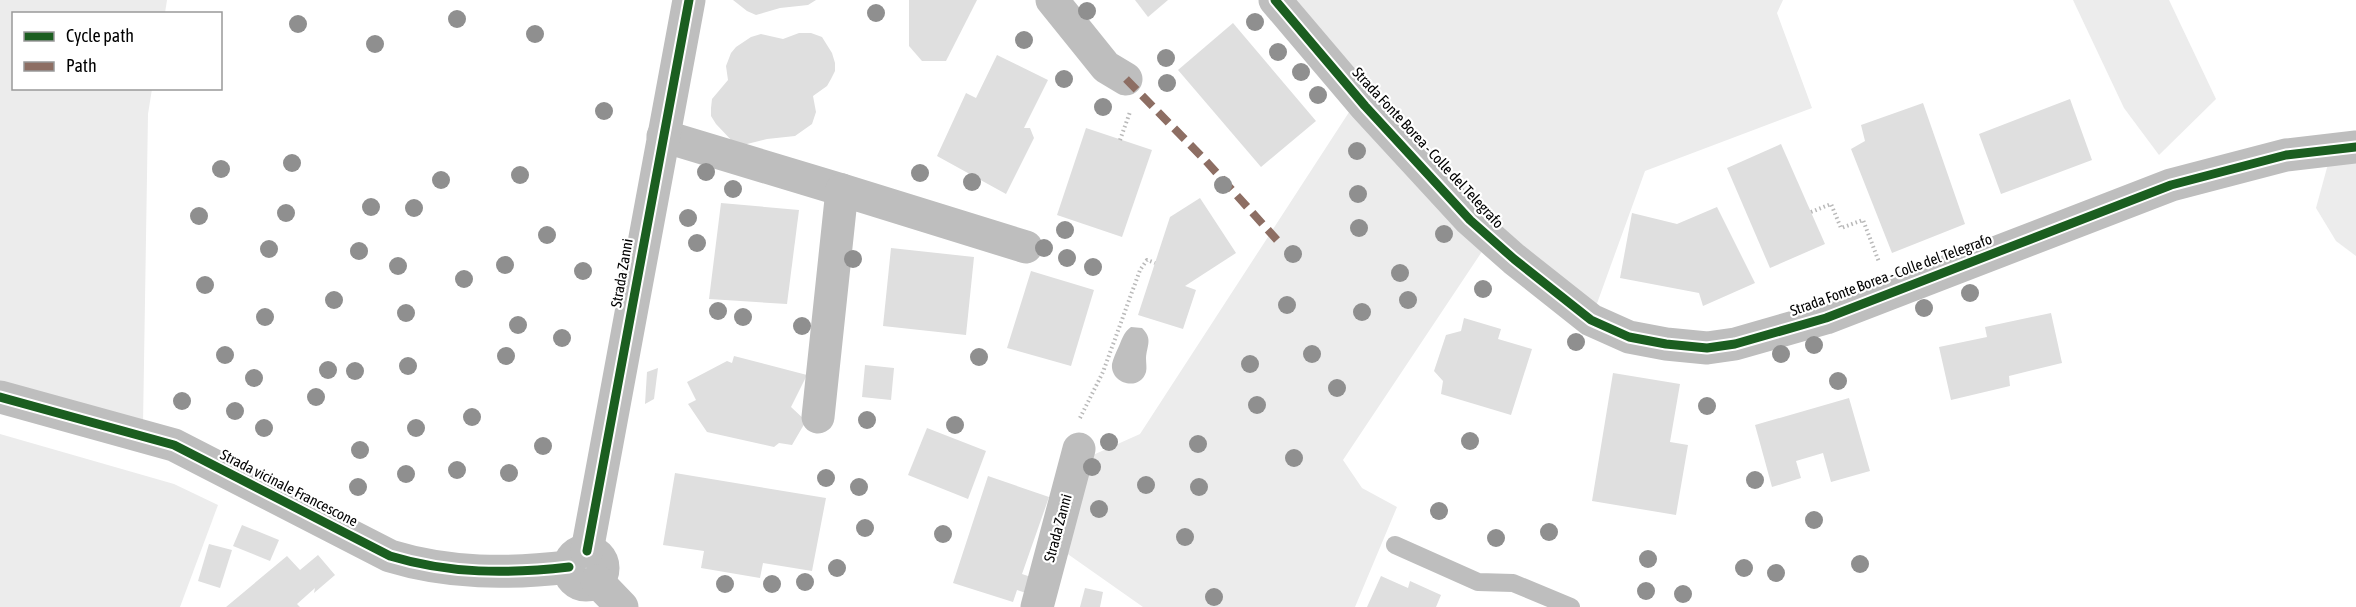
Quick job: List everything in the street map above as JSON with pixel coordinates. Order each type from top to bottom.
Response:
[{"type":"street","name":"Strada Zanni","points":[[584,567],[688,0]]},
{"type":"street","points":[[1052,0],[1106,67],[1126,79]]},
{"type":"street","name":"Strada Fonte Borea - Colle del Telegrafo","points":[[1275,0],[1365,106],[1461,211],[1514,259],[1591,320],[1629,337],[1666,344],[1707,348],[1735,344],[1826,318],[2171,185],[2286,155],[2356,147]]},
{"type":"street","points":[[663,136],[1026,247]]},
{"type":"street","points":[[818,417],[842,190]]},
{"type":"street","name":"Strada vicinale Francescone","points":[[0,397],[174,445],[390,556],[418,565],[510,573],[584,567]]},
{"type":"street","name":"Strada Zanni","points":[[1037,607],[1077,437]]},
{"type":"street","points":[[584,567],[622,607]]},
{"type":"lane","points":[[1395,545],[1478,582],[1513,583],[1572,607]]},
{"type":"path","points":[[1811,212],[1831,204],[1840,228],[1863,220],[1880,263]]},
{"type":"path","points":[[1077,437],[1140,270],[1147,260],[1155,263]]},
{"type":"shaded area","points":[[0,0],[167,0],[165,12],[12,12],[12,90],[152,90],[148,114],[143,425],[0,397]]},
{"type":"shaded area","points":[[1275,0],[1783,0],[1777,13],[1812,108],[1645,171],[1591,320]]},
{"type":"shaded area","points":[[2073,0],[2169,0],[2216,99],[2159,155],[2124,108]]},
{"type":"shaded area","points":[[1353,106],[1485,247],[1343,460],[1362,488],[1397,507],[1355,607],[1143,607],[1062,550],[1093,455],[1140,434]]},
{"type":"shaded area","points":[[2356,161],[2356,256],[2336,241],[2316,208],[2328,164]]},
{"type":"shaded area","points":[[1131,327],[1142,328],[1148,342],[1146,372],[1143,378],[1132,384],[1120,381],[1113,371],[1112,364],[1124,336]]},
{"type":"shaded area","points":[[0,434],[174,484],[218,505],[180,607],[0,607]]},
{"type":"building","points":[[733,0],[816,0],[808,5],[780,8],[756,15]]},
{"type":"building","points":[[909,0],[977,0],[946,61],[922,61],[909,46]]},
{"type":"building","points":[[1135,0],[1168,0],[1148,17]]},
{"type":"building","points":[[1233,23],[1316,121],[1261,167],[1178,70]]},
{"type":"building","points":[[799,33],[811,33],[822,37],[835,63],[835,71],[827,86],[813,96],[816,112],[812,124],[795,136],[767,139],[743,145],[734,143],[711,116],[712,99],[728,80],[726,66],[731,53],[751,37],[761,34],[783,39]]},
{"type":"building","points":[[997,55],[1048,80],[1024,128],[1030,128],[1034,138],[1006,194],[937,156],[966,93],[976,98]]},
{"type":"building","points":[[2070,99],[2092,160],[2001,194],[1979,134]]},
{"type":"building","points":[[1923,103],[1965,224],[1892,253],[1851,149],[1865,141],[1861,125]]},
{"type":"building","points":[[1086,128],[1152,150],[1122,237],[1057,215]]},
{"type":"building","points":[[1781,144],[1825,244],[1770,268],[1727,168]]},
{"type":"building","points":[[1200,198],[1236,253],[1185,286],[1196,290],[1183,329],[1138,315],[1170,217]]},
{"type":"building","points":[[721,203],[799,210],[787,304],[709,299]]},
{"type":"building","points":[[1717,207],[1755,283],[1703,306],[1699,293],[1620,278],[1632,213],[1677,224]]},
{"type":"building","points":[[891,248],[974,257],[966,335],[883,326]]},
{"type":"building","points":[[1031,271],[1094,290],[1071,366],[1007,348]]},
{"type":"building","points":[[2051,313],[2062,363],[2009,376],[2010,386],[1951,400],[1939,347],[1987,337],[1985,327]]},
{"type":"building","points":[[1464,318],[1501,329],[1498,339],[1532,349],[1511,415],[1441,394],[1443,381],[1434,371],[1446,335],[1461,331]]},
{"type":"building","points":[[734,356],[807,375],[791,407],[806,421],[792,445],[779,443],[774,447],[707,432],[688,404],[696,400],[687,382],[727,361],[732,363]]},
{"type":"building","points":[[865,365],[894,368],[891,400],[862,397]]},
{"type":"building","points":[[658,368],[654,399],[645,404],[647,372]]},
{"type":"building","points":[[1613,373],[1680,384],[1670,442],[1688,445],[1676,515],[1592,501]]},
{"type":"building","points":[[1849,398],[1870,471],[1831,482],[1823,453],[1796,461],[1801,478],[1772,487],[1755,425]]},
{"type":"building","points":[[927,428],[986,451],[968,499],[908,475]]},
{"type":"building","points":[[675,473],[826,498],[812,571],[763,563],[760,578],[701,568],[704,551],[663,545]]},
{"type":"building","points":[[988,476],[1049,497],[1022,574],[1031,577],[1026,593],[1017,590],[1013,602],[953,583]]},
{"type":"building","points":[[242,525],[279,540],[270,561],[233,546]]},
{"type":"building","points":[[209,544],[232,550],[220,588],[198,581]]},
{"type":"building","points":[[318,555],[335,575],[297,604],[300,607],[226,607],[287,556],[300,570]]},
{"type":"building","points":[[1381,576],[1408,588],[1410,581],[1441,595],[1436,607],[1367,607]]},
{"type":"building","points":[[1085,588],[1103,592],[1100,607],[1080,607]]},
{"type":"marked path","points":[[1126,79],[1205,160],[1277,240]]},
{"type":"cycle path","points":[[587,551],[689,0]]},
{"type":"cycle path","points":[[1275,0],[1365,106],[1470,220],[1514,259],[1591,320],[1629,337],[1666,344],[1707,348],[1735,344],[1826,318],[2171,185],[2286,155],[2356,147]]},
{"type":"cycle path","points":[[0,397],[174,445],[390,556],[434,566],[479,571],[524,571],[569,567]]}]
